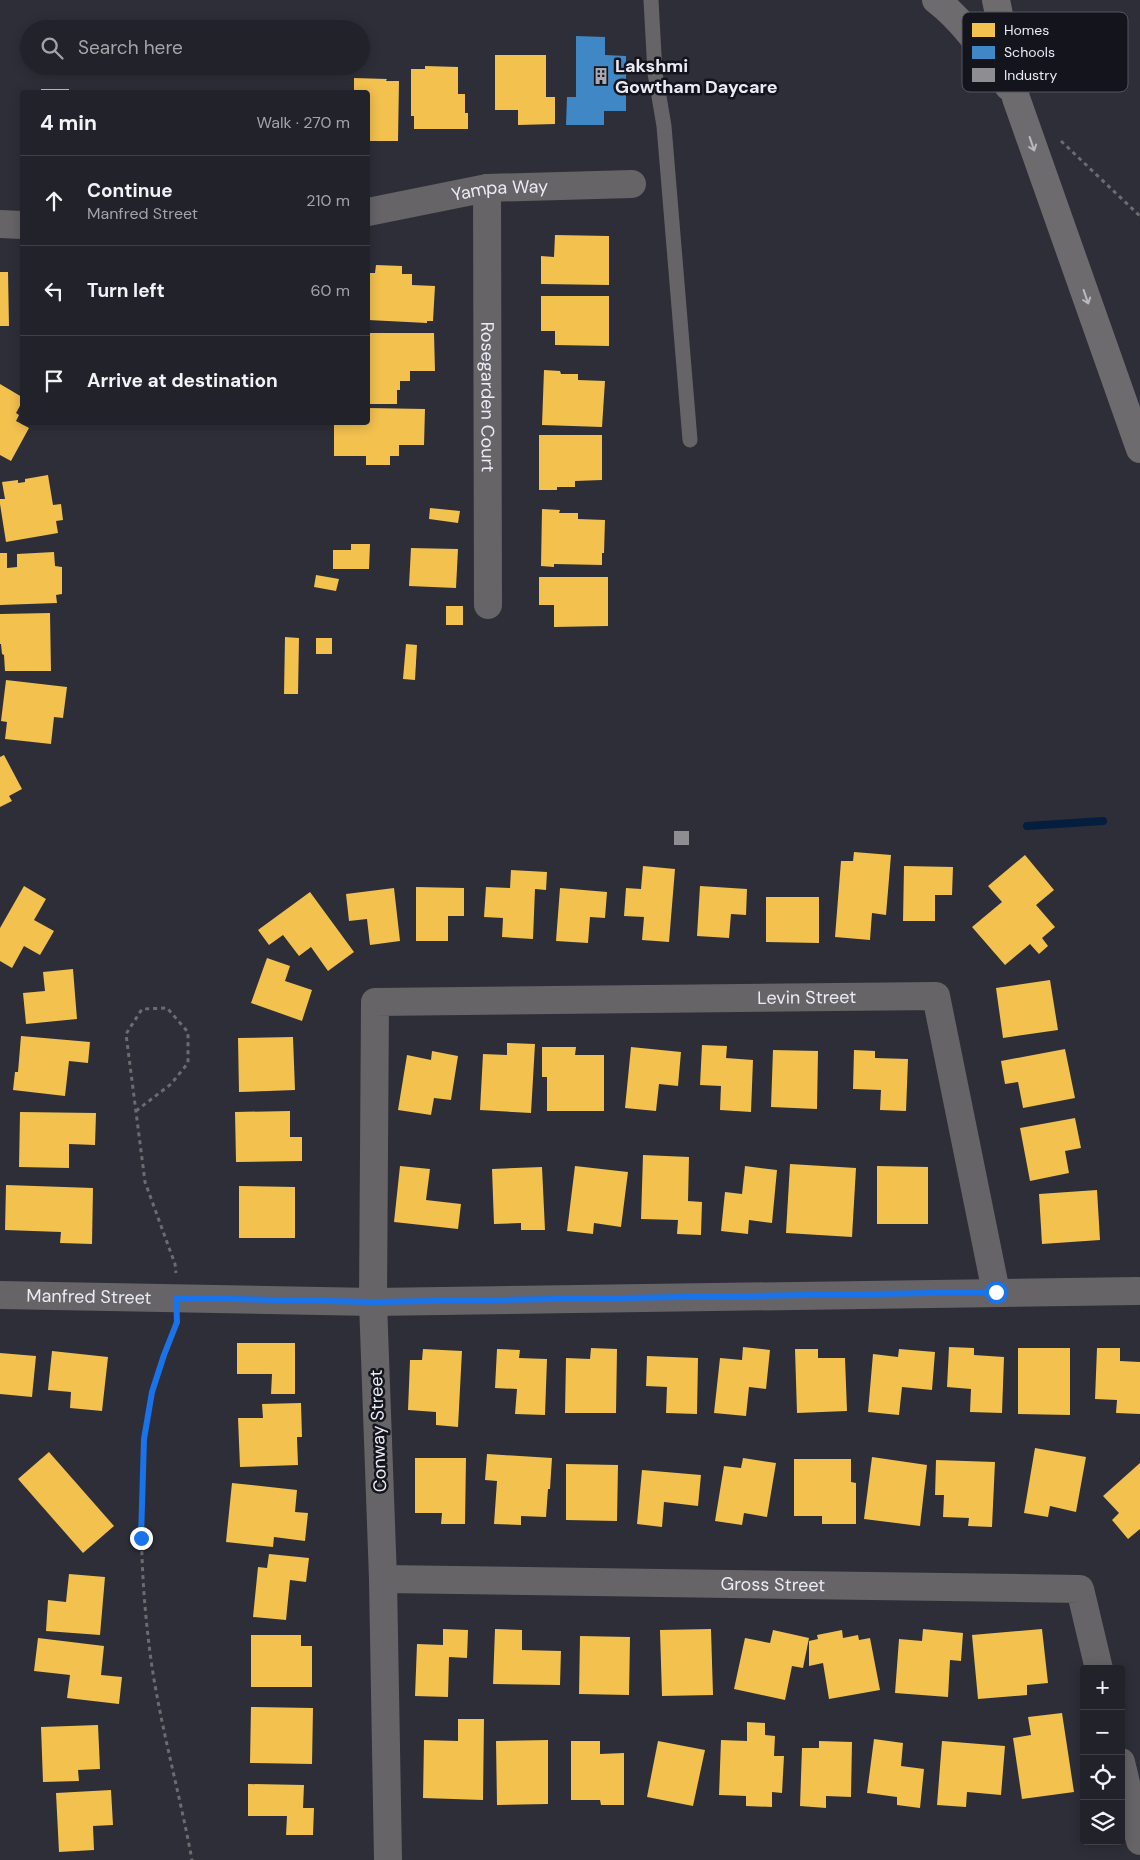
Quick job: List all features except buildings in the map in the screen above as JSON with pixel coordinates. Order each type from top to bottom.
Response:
[{"type":"highway","points":[[936,0],[946,7],[962,24]]},
{"type":"highway","points":[[1012,92],[1016,98]]},
{"type":"highway","points":[[1015,92],[1140,449]]},
{"type":"street","name":"Yampa Way","points":[[370,212],[486,188],[632,184]]},
{"type":"street","name":"Rosegarden Court","points":[[486,188],[488,605]]},
{"type":"street","points":[[0,224],[20,225]]},
{"type":"street","name":"Levin Street","points":[[375,1002],[936,996],[996,1292]]},
{"type":"street","name":"Conway Street","points":[[375,1002],[373,1302],[383,1579],[388,1860]]},
{"type":"street","name":"Manfred Street","points":[[0,1295],[373,1302],[1137,1291]]},
{"type":"street","name":"Gross Street","points":[[383,1579],[1080,1589],[1098,1665]]},
{"type":"street","points":[[1125,1779],[1140,1841]]},
{"type":"lane","points":[[651,0],[654,64],[664,126],[690,440]]},
{"type":"path","points":[[1057,137],[1140,216]]},
{"type":"path","points":[[136,1111],[171,1084],[188,1063],[188,1032],[167,1008],[142,1009],[126,1034],[145,1182],[175,1264],[177,1322],[152,1392],[144,1439],[141,1538],[152,1666],[161,1718],[192,1860]]},
{"type":"waterway","points":[[1027,826],[1103,821]]},
{"type":"place","name":"Lakshmi Gowtham Daycare","points":[[601,76]]},
{"type":"route","points":[[141,1538],[144,1439],[152,1392],[177,1322],[176,1298],[373,1302],[996,1292]]}]
